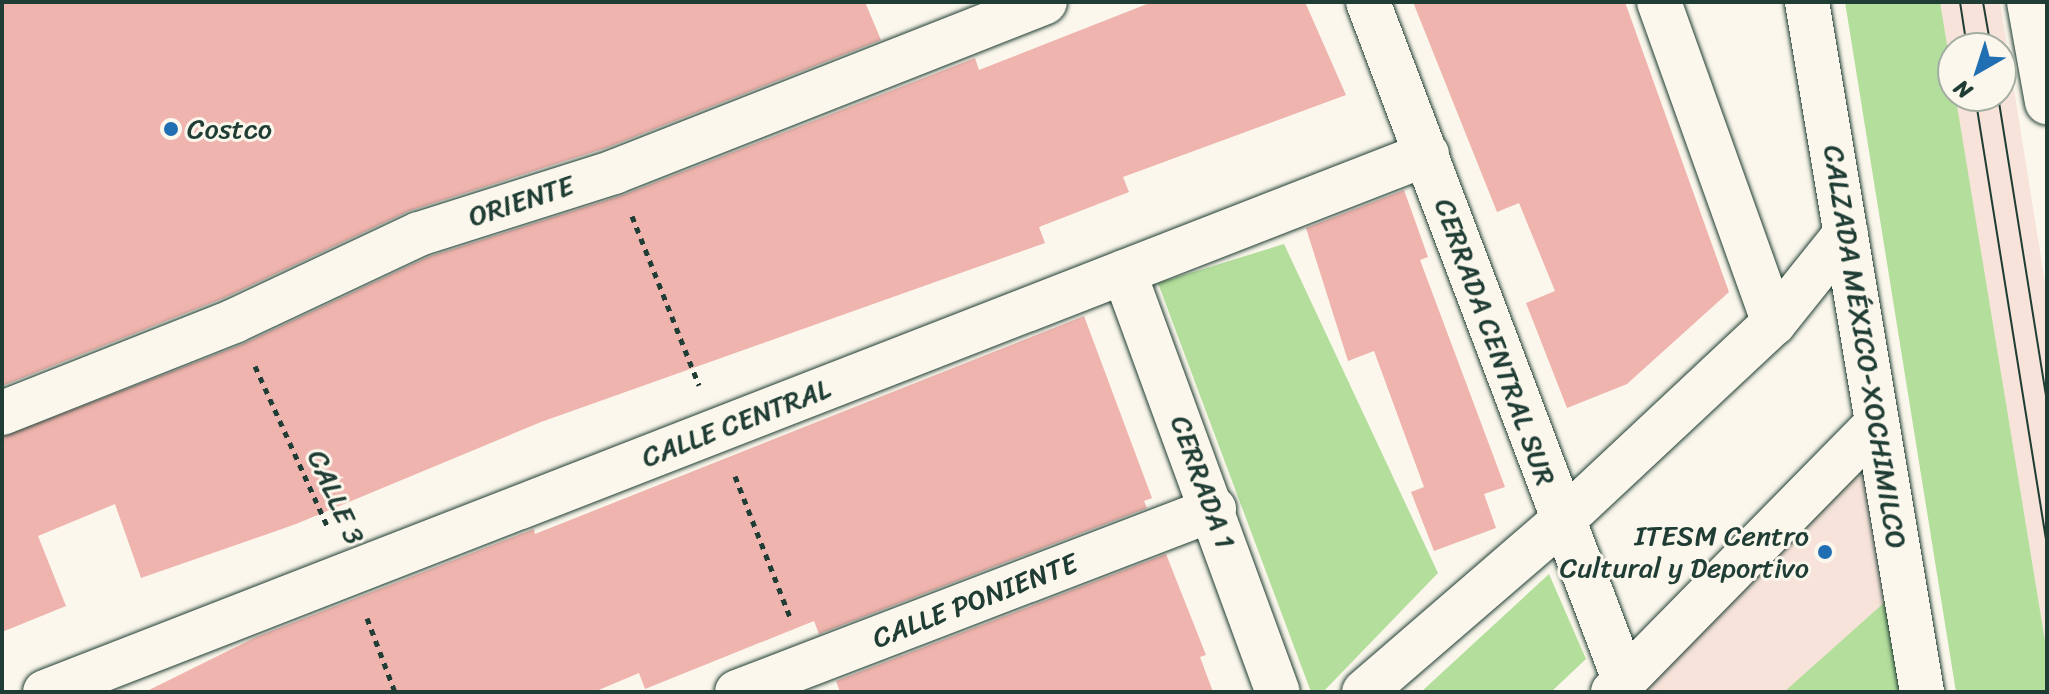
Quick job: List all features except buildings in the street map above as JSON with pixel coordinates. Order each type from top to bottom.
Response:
[{"type":"street","name":"ORIENTE","points":[[2,413],[234,321],[419,234],[614,172],[954,18],[1045,2]]},
{"type":"street","name":"CERRADA CENTRAL SUR","points":[[1368,2],[1427,154],[1619,687]]},
{"type":"street","points":[[1659,2],[1774,323]]},
{"type":"street","name":"CALZADA MÉXICO-XOCHIMILCO","points":[[1807,2],[1922,692]]},
{"type":"street","points":[[2031,4],[2047,102]]},
{"type":"street","name":"CALLE CENTRAL","points":[[45,692],[1427,154]]},
{"type":"street","points":[[1364,692],[1561,522],[1774,323],[1846,233]]},
{"type":"street","name":"CERRADA 1","points":[[1124,272],[1214,509],[1278,692]]},
{"type":"street","points":[[1619,687],[1877,423]]},
{"type":"street","name":"CALLE PONIENTE","points":[[737,692],[1214,509]]},
{"type":"path","name":"CALLE 3","points":[[234,321],[349,574],[395,692]]},
{"type":"shaded area","points":[[1940,2],[2000,2],[2005,32],[1945,32]]},
{"type":"shaded area","points":[[2017,108],[2047,295],[2047,653],[1958,112],[2017,112]]},
{"type":"shaded area","name":"ITESM Centro Cultural y Deportivo","points":[[1877,423],[1922,692],[1613,692]]},
{"type":"green space","points":[[1845,2],[1940,2],[1945,32],[1937,32],[1937,112],[1958,112],[2047,653],[2047,692],[1956,692]]},
{"type":"green space","points":[[1284,244],[1438,573],[1323,692],[1311,692],[1158,283]]},
{"type":"green space","points":[[1549,574],[1586,659],[1551,692],[1421,692]]},
{"type":"green space","points":[[1895,593],[1910,692],[1784,692]]},
{"type":"tram line","points":[[1960,2],[1965,32]]},
{"type":"tram line","points":[[1983,2],[1988,32]]},
{"type":"tram line","points":[[1978,112],[2047,548]]},
{"type":"tram line","points":[[2001,112],[2047,401]]},
{"type":"place","name":"Costco","points":[[171,129]]},
{"type":"place","name":"ITESM Centro Cultural y Deportivo","points":[[1825,552]]}]
